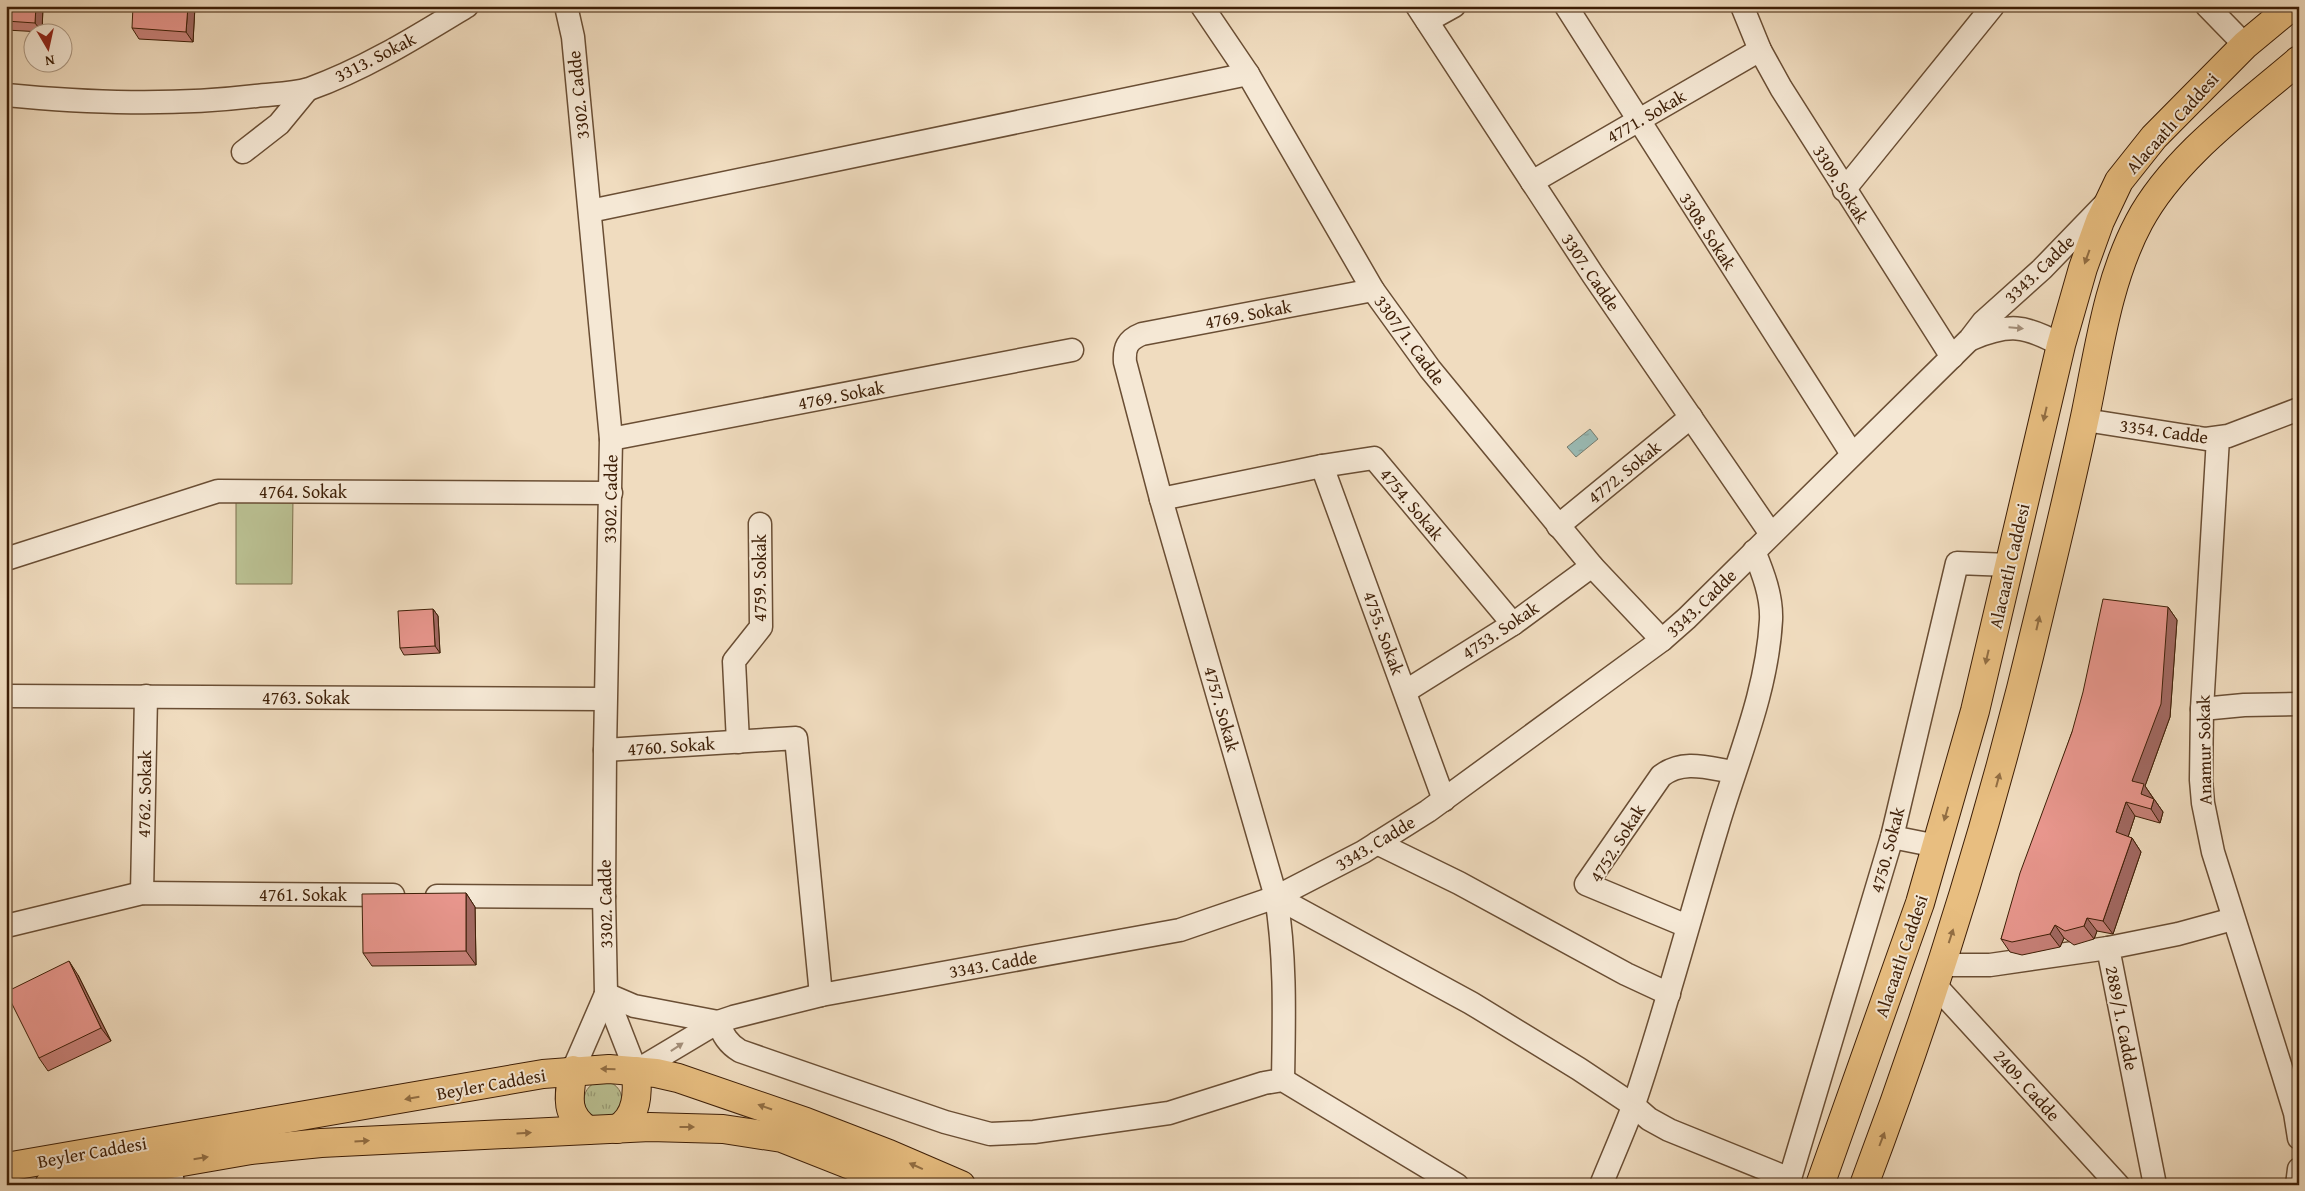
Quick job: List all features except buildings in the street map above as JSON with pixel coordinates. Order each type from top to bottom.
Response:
[{"type":"main road","name":"Alacaatlı Caddesi","points":[[1820,1185],[1920,903],[1937,846],[1975,711],[2061,345],[2083,268],[2109,200],[2119,182],[2154,137],[2245,45],[2292,6]]},
{"type":"main road","name":"Alacaatlı Caddesi","points":[[1864,1185],[1902,1084],[1939,975],[1985,828],[2009,739],[2085,420],[2113,290],[2129,244],[2146,210],[2160,189],[2195,152],[2299,60]]},
{"type":"main road","name":"Beyler Caddesi","points":[[6,1167],[573,1070],[610,1069],[656,1073],[678,1078],[765,1107],[889,1154],[961,1185]]},
{"type":"main road","points":[[573,1070],[570,1092],[572,1114],[588,1130]]},
{"type":"main road","points":[[617,1129],[630,1119],[633,1112],[636,1071]]},
{"type":"main road","name":"Beyler Caddesi","points":[[49,1185],[172,1174],[251,1150],[321,1143],[588,1130],[716,1128],[782,1138],[901,1185]]},
{"type":"street","name":"3313. Sokak","points":[[307,90],[370,63],[467,6]]},
{"type":"street","name":"3302. Cadde","points":[[566,6],[573,37],[611,439],[605,699],[604,897],[606,994],[636,1071]]},
{"type":"street","name":"3307/1. Cadde","points":[[1202,6],[1248,74],[1373,290],[1430,369],[1592,566],[1662,640]]},
{"type":"street","points":[[1422,14],[1454,6]]},
{"type":"street","name":"3308. Sokak","points":[[1566,6],[1637,121],[1852,454]]},
{"type":"street","name":"3309. Sokak","points":[[1742,6],[1760,50],[1781,88],[1844,190],[1952,356]]},
{"type":"street","points":[[1844,190],[1993,6]]},
{"type":"street","points":[[2207,6],[2245,45]]},
{"type":"street","name":"3307. Cadde","points":[[1422,14],[1593,275],[1771,534]]},
{"type":"street","name":"4771. Sokak","points":[[1532,182],[1760,50]]},
{"type":"street","points":[[590,211],[1248,74]]},
{"type":"street","points":[[6,95],[82,102],[155,104],[220,101],[307,90]]},
{"type":"street","points":[[243,152],[280,124],[307,90]]},
{"type":"street","name":"3343. Cadde","points":[[636,1071],[718,1022],[821,995],[1170,932],[1229,915],[1276,897],[1377,843],[1444,800],[1662,640],[1687,618],[1970,339],[1989,316],[2042,269],[2109,200]]},
{"type":"street","name":"4769. Sokak","points":[[1127,344],[1133,337],[1142,334],[1373,290]]},
{"type":"street","name":"3343. Cadde","points":[[1970,339],[1990,330],[2018,327],[2033,330],[2061,345]]},
{"type":"street","name":"4757. Sokak","points":[[1127,344],[1124,351],[1125,362],[1161,499],[1276,897],[1285,992],[1283,1080]]},
{"type":"street","name":"4769. Sokak","points":[[611,439],[1072,350]]},
{"type":"street","name":"3354. Cadde","points":[[2085,420],[2194,438],[2218,438],[2299,409]]},
{"type":"street","name":"4772. Sokak","points":[[1558,526],[1691,417]]},
{"type":"street","name":"Anamur Sokak","points":[[2218,438],[2202,709],[2201,780],[2203,803],[2213,852],[2234,919],[2291,1072],[2299,1138]]},
{"type":"street","name":"4754. Sokak","points":[[1161,499],[1322,466],[1374,458],[1513,624]]},
{"type":"street","name":"4755. Sokak","points":[[1322,466],[1444,800]]},
{"type":"street","name":"4764. Sokak","points":[[6,560],[218,491],[611,493]]},
{"type":"street","name":"4759. Sokak","points":[[738,742],[734,661],[761,627],[760,524]]},
{"type":"street","points":[[1601,1185],[1633,1105],[1669,994],[1687,926],[1734,772],[1757,706],[1766,664],[1771,619],[1769,592],[1754,551]]},
{"type":"street","name":"4750. Sokak","points":[[1789,1182],[1892,837],[1957,563],[2009,565]]},
{"type":"street","name":"4753. Sokak","points":[[1406,692],[1513,624],[1592,566]]},
{"type":"street","name":"4763. Sokak","points":[[6,696],[605,699]]},
{"type":"street","name":"4762. Sokak","points":[[142,893],[146,696]]},
{"type":"street","points":[[2202,709],[2244,704],[2299,704]]},
{"type":"street","name":"4760. Sokak","points":[[605,750],[796,738],[821,995]]},
{"type":"street","name":"4752. Sokak","points":[[1687,926],[1586,884],[1661,776],[1669,770],[1685,766],[1734,772]]},
{"type":"street","points":[[1892,837],[1937,846]]},
{"type":"street","points":[[1377,843],[1459,883],[1626,974],[1669,994]]},
{"type":"street","name":"4761. Sokak","points":[[6,926],[142,893],[604,897]]},
{"type":"street","points":[[1276,897],[1471,1003],[1579,1069],[1669,1130],[1789,1182]]},
{"type":"street","name":"2889/1. Cadde","points":[[2155,1185],[2108,948],[2178,934],[2234,919]]},
{"type":"street","points":[[1939,975],[1990,965],[2108,948]]},
{"type":"street","name":"2409. Cadde","points":[[1939,975],[2118,1185]]},
{"type":"street","points":[[606,994],[634,1006],[718,1022],[724,1037],[732,1046],[740,1051],[945,1122],[990,1134],[1042,1131],[1169,1113],[1264,1083],[1283,1080],[1457,1185]]},
{"type":"street","name":"3302. Cadde","points":[[573,1070],[606,994]]},
{"type":"street","points":[[2298,1185],[2299,1169]]},
{"type":"green space","points":[[236,499],[293,499],[292,584],[236,584]]},
{"type":"green space","points":[[603,1081],[610,1082],[616,1087],[621,1093],[621,1107],[616,1113],[610,1118],[603,1119],[596,1118],[590,1113],[585,1107],[584,1100],[585,1093],[590,1087],[596,1082]]},
{"type":"water","points":[[1590,429],[1598,439],[1576,457],[1567,447]]}]
